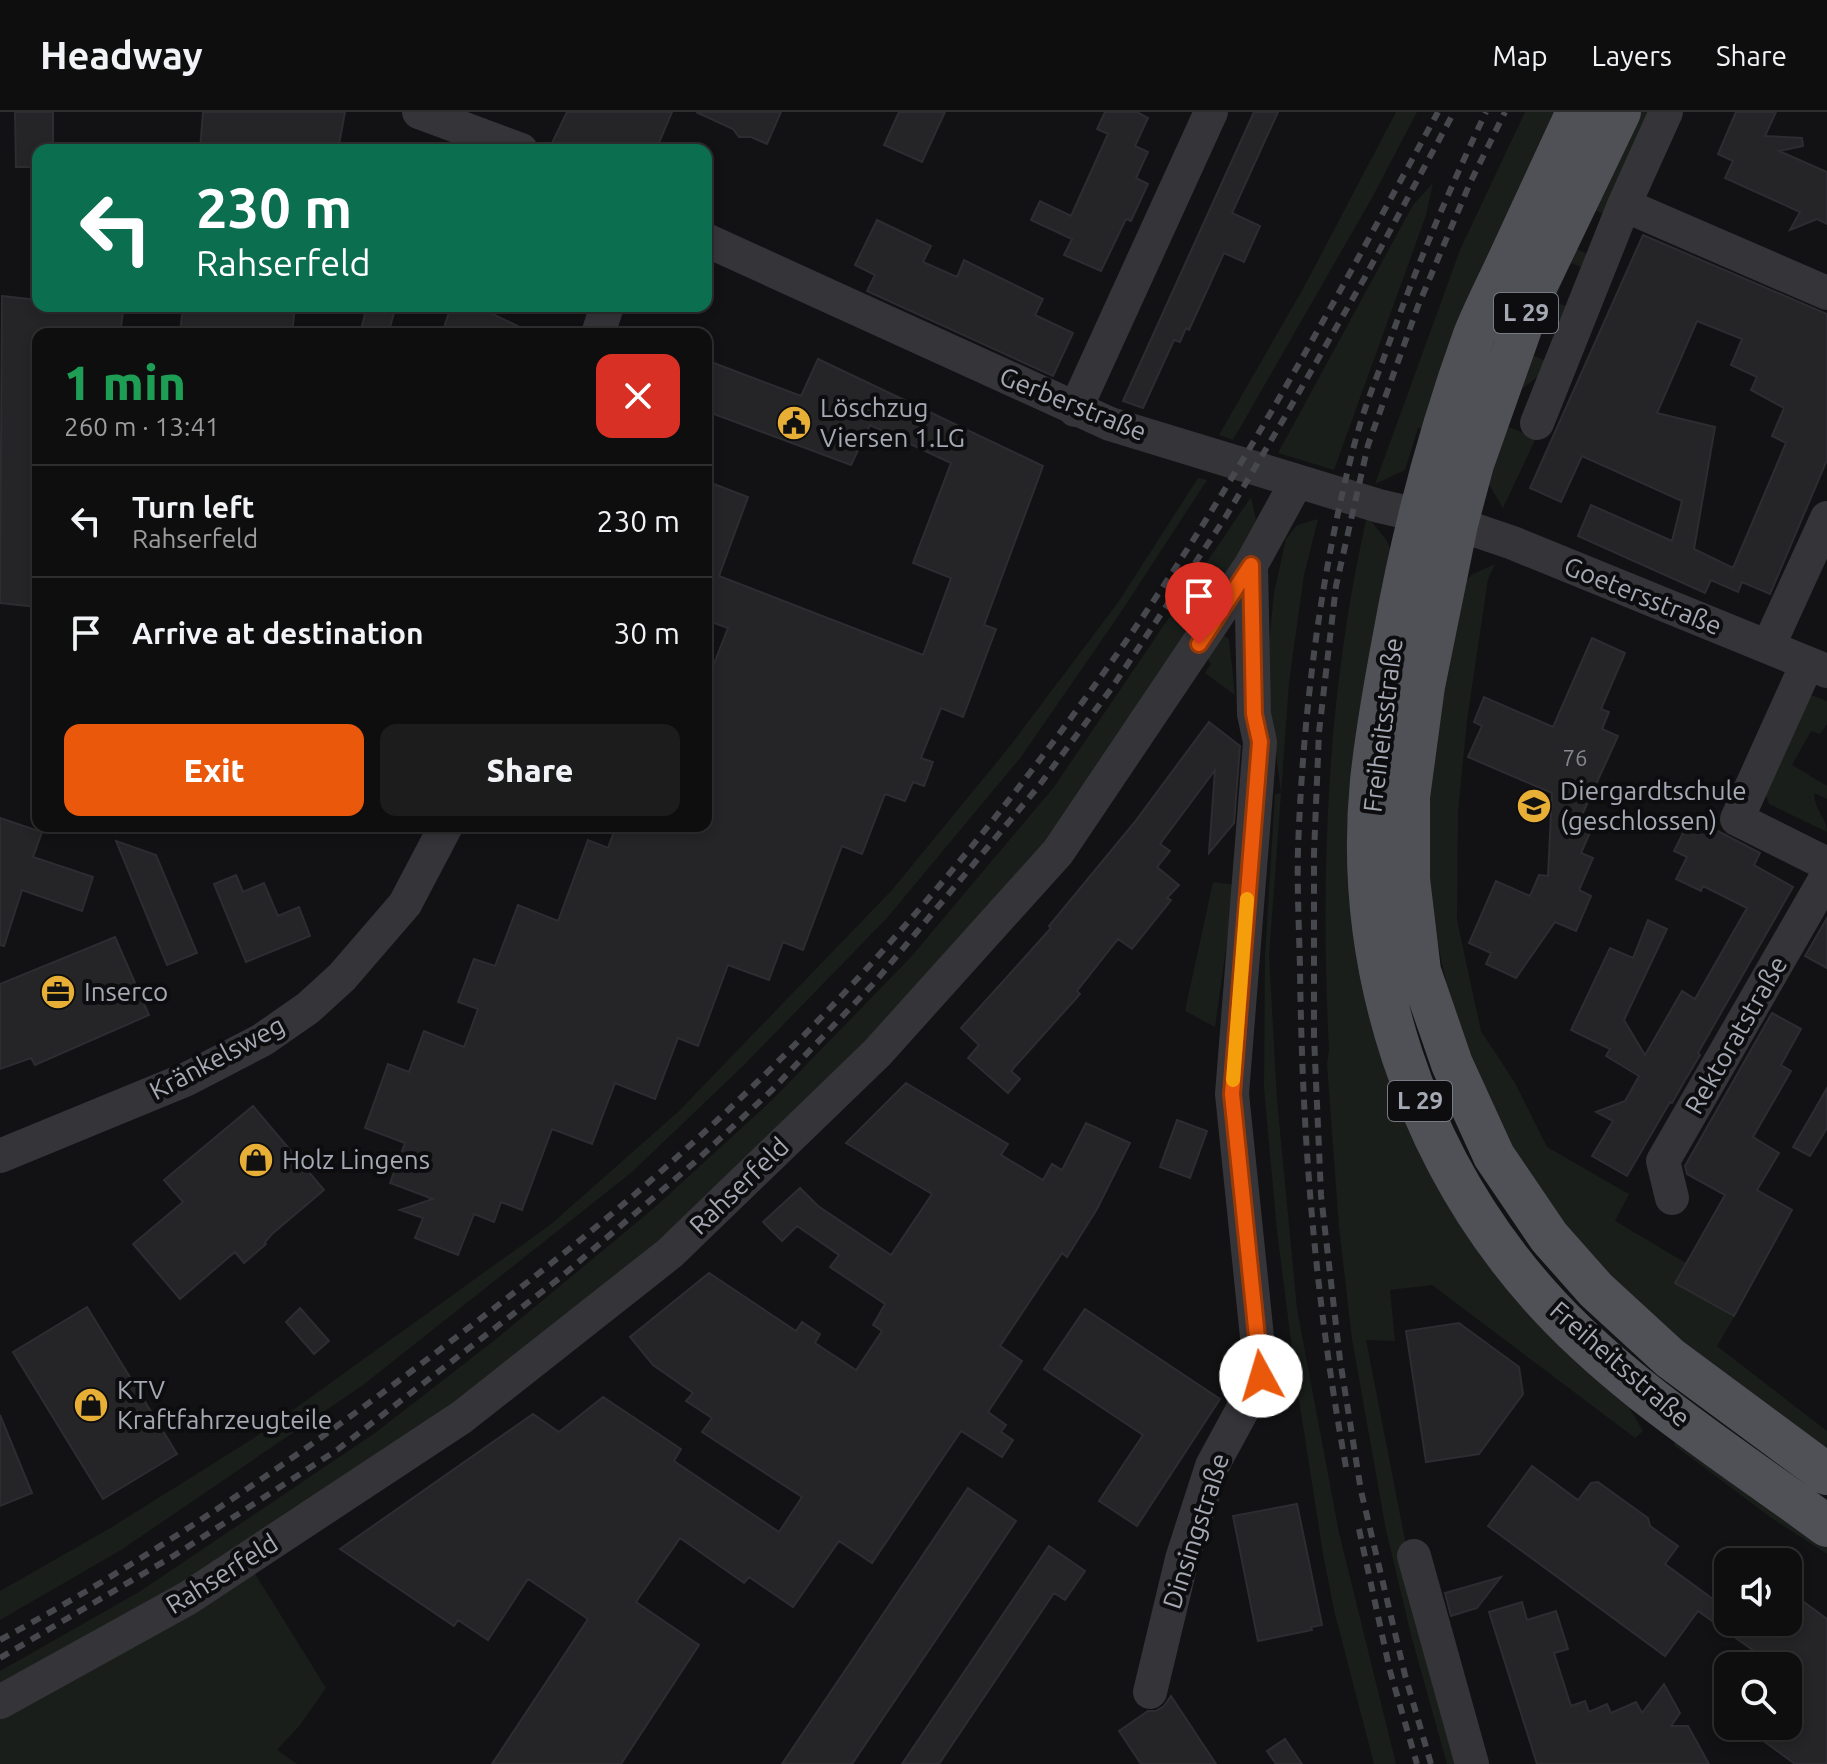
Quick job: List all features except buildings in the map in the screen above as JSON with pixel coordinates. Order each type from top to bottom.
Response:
[{"type":"main road","name":"Freiheitsstraße","points":[[1577,112],[1475,333],[1438,519],[1424,686],[1409,797],[1409,879],[1420,971],[1452,1064],[1494,1156],[1549,1237],[1596,1290],[1670,1358],[1827,1474]]},
{"type":"main road","name":"Freiheitsstraße","points":[[1620,112],[1535,289],[1473,464],[1438,519],[1388,665],[1371,783],[1371,894],[1380,971],[1402,1060],[1442,1155],[1486,1227],[1540,1296],[1598,1352],[1646,1392],[1827,1526]]},
{"type":"street","points":[[419,112],[505,144]]},
{"type":"street","points":[[1075,410],[1211,112]]},
{"type":"street","points":[[1537,423],[1624,205],[1666,112]]},
{"type":"street","points":[[1624,205],[1827,293]]},
{"type":"street","name":"Gerberstraße","points":[[712,243],[1110,424],[1379,506],[1438,519]]},
{"type":"street","name":"Rahserfeld","points":[[0,1702],[188,1598],[462,1417],[670,1253],[877,1053],[1058,852],[1251,565],[1297,481]]},
{"type":"street","points":[[1768,647],[1827,518]]},
{"type":"street","name":"Goetersstraße","points":[[1438,519],[1513,543],[1817,667]]},
{"type":"street","name":"Dinsingstraße","points":[[1150,1692],[1182,1559],[1212,1466],[1261,1376],[1232,1094],[1260,742],[1254,714],[1251,565]]},
{"type":"street","points":[[1817,667],[1737,819],[1827,864]]},
{"type":"street","name":"Kränkelsweg","points":[[0,1156],[187,1079],[262,1040],[308,1008],[342,977],[405,904],[443,832]]},
{"type":"street","name":"Rektoratstraße","points":[[1672,1198],[1663,1161],[1827,876]]},
{"type":"street","points":[[1414,1556],[1472,1764]]},
{"type":"shaded area","points":[[1396,112],[1417,112],[1373,196],[1233,440],[1219,435],[1304,287]]},
{"type":"shaded area","points":[[1525,112],[1556,112],[1456,327],[1405,470],[1375,484],[1460,250]]},
{"type":"shaded area","points":[[1635,112],[1651,112],[1612,217],[1594,210],[1577,249],[1593,257],[1588,270],[1571,263],[1554,301],[1570,308],[1564,321],[1548,314],[1530,354],[1548,362],[1539,375],[1516,394],[1503,425],[1536,438],[1503,508],[1488,483],[1503,406]]},
{"type":"shaded area","points":[[1433,183],[1426,215],[1334,470],[1278,453],[1413,205]]},
{"type":"shaded area","points":[[1198,478],[1207,480],[1021,757],[887,918],[744,1065],[632,1172],[363,1385],[121,1550],[0,1620],[0,1591],[112,1527],[254,1438],[550,1225],[679,1111],[892,890],[1010,746],[1119,601]]},
{"type":"shaded area","points":[[1251,497],[1256,520],[1249,543],[1055,843],[741,1171],[566,1325],[394,1453],[0,1695],[0,1671],[139,1592],[375,1433],[496,1339],[654,1208],[771,1101],[911,957],[1054,787]]},
{"type":"shaded area","points":[[1367,516],[1387,541],[1394,557],[1377,1023],[1616,1385],[1643,1431],[1635,1438],[1432,1285],[1390,1290],[1395,1341],[1366,1340],[1413,1581],[1464,1764],[1447,1764],[1386,1530],[1352,1339],[1339,1227],[1327,1064],[1327,848],[1335,715],[1343,648]]},
{"type":"shaded area","points":[[1318,519],[1304,575],[1289,682],[1281,794],[1269,956],[1277,1100],[1297,1309],[1339,1533],[1396,1764],[1374,1764],[1334,1610],[1323,1554],[1277,1231],[1264,1088],[1265,955],[1275,794],[1281,793],[1266,675],[1274,593],[1286,539],[1297,525]]},
{"type":"shaded area","points":[[1495,564],[1488,579],[1467,720],[1458,812],[1457,920],[1481,1031],[1515,1083],[1547,1147],[1629,1194],[1615,1221],[1686,1263],[1675,1283],[1734,1317],[1717,1346],[1827,1431],[1827,1461],[1636,1311],[1528,1182],[1455,1023],[1434,926],[1427,851],[1432,752],[1460,590],[1471,575]]},
{"type":"shaded area","points":[[1220,633],[1229,639],[1235,695],[1205,673],[1211,664],[1205,655]]},
{"type":"shaded area","points":[[1811,695],[1827,701],[1827,724],[1820,734],[1811,731],[1792,765],[1827,786],[1827,799],[1814,793],[1827,832],[1769,804],[1765,792]]},
{"type":"shaded area","points":[[1213,882],[1235,885],[1215,1027],[1185,1011]]},
{"type":"shaded area","points":[[1678,1434],[1827,1544],[1827,1554],[1773,1519],[1674,1445]]},
{"type":"shaded area","points":[[252,1569],[326,1688],[300,1725],[277,1750],[297,1764],[0,1764],[0,1716]]},
{"type":"railway","points":[[0,1640],[216,1510],[371,1402],[489,1312],[655,1177],[744,1095],[853,984],[1004,806],[1145,614],[1276,403],[1438,112]]},
{"type":"railway","points":[[0,1658],[175,1555],[337,1450],[561,1277],[696,1161],[772,1090],[875,982],[1038,787],[1111,689],[1225,518],[1364,279],[1454,112]]},
{"type":"railway","points":[[1346,1467],[1318,1280],[1304,1094],[1298,864],[1309,695],[1332,542],[1361,422],[1418,267],[1486,112]]},
{"type":"railway","points":[[1431,1764],[1405,1675],[1361,1491],[1340,1360],[1321,1195],[1314,1036],[1314,853],[1319,732],[1336,586],[1368,445],[1418,306],[1470,183],[1505,112]]},
{"type":"railway","points":[[1359,1529],[1390,1671],[1417,1764]]},
{"type":"slow traffic","points":[[1233,1080],[1247,899]]},
{"type":"place","name":"Löschzug Viersen 1.LG","points":[[794,423]]},
{"type":"place","name":"Diergardtschule (geschlossen)","points":[[1534,806]]},
{"type":"place","name":"Inserco","points":[[58,992]]},
{"type":"place","name":"Holz Lingens","points":[[256,1160]]},
{"type":"place","name":"KTV Kraftfahrzeugteile","points":[[91,1405]]},
{"type":"route","points":[[1199,644],[1251,565],[1254,714],[1260,742],[1232,1094],[1261,1376]]}]
